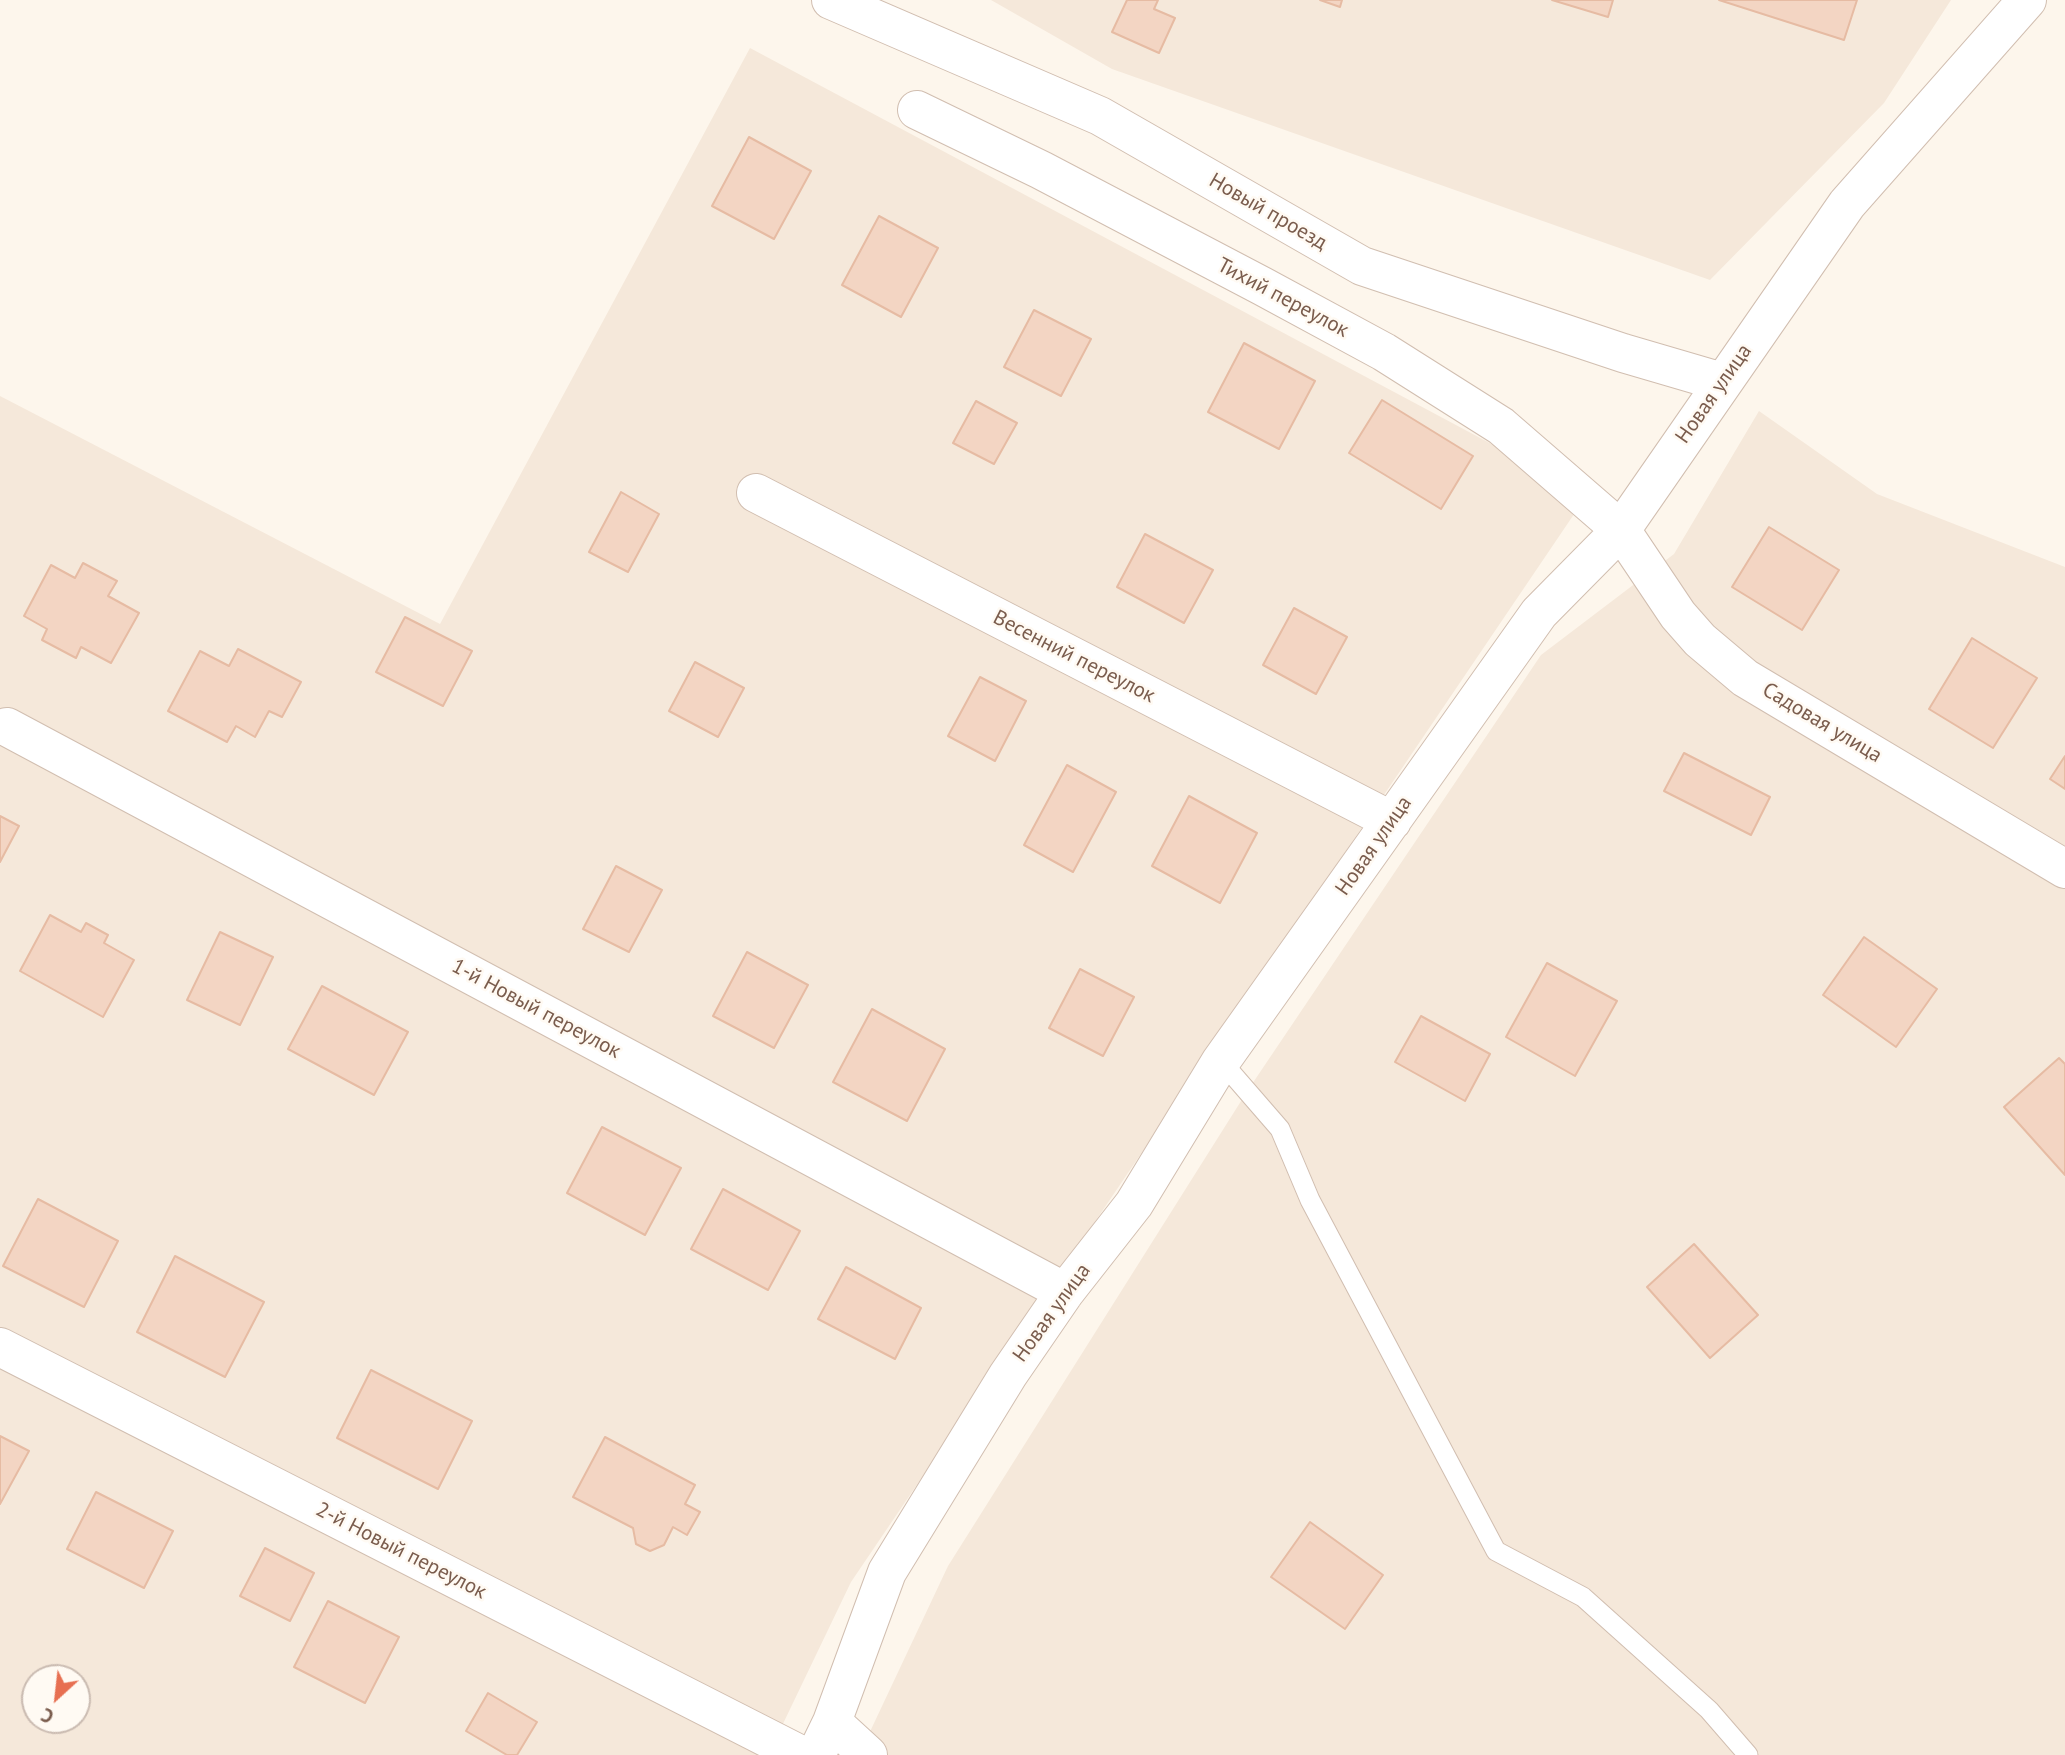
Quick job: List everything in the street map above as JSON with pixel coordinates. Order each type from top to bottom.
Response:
[{"type":"street","name":"Новый проезд","points":[[831,0],[1100,116],[1362,266],[1623,353],[1722,382]]},
{"type":"street","name":"Новая улица","points":[[824,1738],[887,1572],[1008,1375],[1065,1292],[1134,1204],[1221,1061],[1539,613],[1621,530],[1847,204],[2027,0]]},
{"type":"street","name":"Тихий переулок","points":[[917,110],[1053,177],[1384,352],[1502,426],[1621,530]]},
{"type":"street","name":"Весенний переулок","points":[[756,493],[1392,821]]},
{"type":"street","name":"Садовая улица","points":[[1621,530],[1678,615],[1700,640],[1745,678],[2065,869]]},
{"type":"street","name":"1-й Новый переулок","points":[[7,727],[1065,1292]]},
{"type":"street","name":"2-й Новый переулок","points":[[0,1347],[801,1755]]},
{"type":"street","points":[[824,1738],[868,1755]]},
{"type":"lane","points":[[1221,1061],[1280,1129],[1310,1200],[1496,1551],[1583,1597],[1709,1710],[1748,1755]]},
{"type":"shaded area","points":[[991,0],[1951,0],[1884,103],[1710,280],[1112,69]]},
{"type":"shaded area","points":[[750,48],[1587,495],[851,1582],[768,1755],[0,1755],[0,396],[440,624]]},
{"type":"shaded area","points":[[1759,411],[1877,494],[2065,567],[2065,1755],[859,1755],[948,1566],[1248,1090],[1541,655],[1674,554]]},
{"type":"building","points":[[1127,0],[1158,0],[1154,9],[1175,18],[1159,53],[1112,32]]},
{"type":"building","points":[[1320,0],[1342,0],[1340,7]]},
{"type":"building","points":[[1552,0],[1613,0],[1608,17]]},
{"type":"building","points":[[1719,0],[1857,0],[1844,40]]},
{"type":"building","points":[[749,137],[811,171],[774,239],[712,206]]},
{"type":"building","points":[[879,216],[938,248],[901,317],[842,285]]},
{"type":"building","points":[[1034,310],[1091,339],[1061,396],[1004,367]]},
{"type":"building","points":[[1244,343],[1315,381],[1279,449],[1208,412]]},
{"type":"building","points":[[1382,400],[1473,456],[1441,509],[1349,453]]},
{"type":"building","points":[[976,401],[1017,423],[994,464],[953,443]]},
{"type":"building","points":[[621,492],[659,514],[628,572],[589,552]]},
{"type":"building","points":[[1769,527],[1839,570],[1802,630],[1732,587]]},
{"type":"building","points":[[1145,534],[1213,570],[1184,623],[1117,587]]},
{"type":"building","points":[[83,563],[117,581],[108,596],[139,613],[111,663],[81,647],[76,658],[42,640],[47,629],[24,616],[51,565],[75,578]]},
{"type":"building","points":[[1294,608],[1347,637],[1316,694],[1263,665]]},
{"type":"building","points":[[405,617],[472,651],[443,706],[376,672]]},
{"type":"building","points":[[1972,638],[2037,678],[1993,748],[1929,709]]},
{"type":"building","points":[[238,649],[301,682],[282,717],[269,711],[255,737],[236,726],[227,742],[168,711],[200,651],[229,666]]},
{"type":"building","points":[[695,662],[744,688],[718,737],[669,711]]},
{"type":"building","points":[[980,677],[1026,701],[995,761],[948,736]]},
{"type":"building","points":[[1684,753],[1770,797],[1751,835],[1664,791]]},
{"type":"building","points":[[2065,756],[2065,789],[2050,779]]},
{"type":"building","points":[[1067,765],[1116,792],[1073,872],[1024,845]]},
{"type":"building","points":[[1189,796],[1257,833],[1220,903],[1152,866]]},
{"type":"building","points":[[0,816],[19,826],[0,862]]},
{"type":"building","points":[[616,866],[662,890],[629,952],[583,929]]},
{"type":"building","points":[[50,915],[81,932],[86,923],[108,935],[104,943],[134,960],[103,1017],[20,971]]},
{"type":"building","points":[[220,932],[273,957],[240,1025],[187,1000]]},
{"type":"building","points":[[1864,937],[1937,989],[1896,1047],[1823,995]]},
{"type":"building","points":[[747,952],[808,985],[774,1048],[713,1016]]},
{"type":"building","points":[[1547,963],[1617,1001],[1575,1076],[1506,1037]]},
{"type":"building","points":[[1080,969],[1134,997],[1103,1056],[1049,1028]]},
{"type":"building","points":[[322,986],[408,1032],[374,1095],[288,1049]]},
{"type":"building","points":[[872,1009],[945,1049],[907,1121],[833,1082]]},
{"type":"building","points":[[1421,1016],[1490,1054],[1465,1101],[1395,1062]]},
{"type":"building","points":[[2059,1058],[2065,1064],[2065,1175],[2004,1107]]},
{"type":"building","points":[[602,1127],[681,1168],[645,1235],[567,1193]]},
{"type":"building","points":[[723,1189],[800,1231],[768,1290],[691,1249]]},
{"type":"building","points":[[38,1199],[118,1241],[84,1307],[3,1266]]},
{"type":"building","points":[[1694,1244],[1758,1315],[1710,1358],[1647,1287]]},
{"type":"building","points":[[175,1256],[264,1302],[225,1377],[137,1332]]},
{"type":"building","points":[[846,1267],[921,1308],[895,1359],[818,1319]]},
{"type":"building","points":[[371,1370],[472,1421],[438,1489],[337,1438]]},
{"type":"building","points":[[0,1436],[29,1451],[0,1504]]},
{"type":"building","points":[[605,1437],[695,1485],[685,1504],[700,1512],[687,1535],[673,1527],[664,1545],[650,1551],[636,1544],[633,1528],[573,1497]]},
{"type":"building","points":[[96,1492],[173,1531],[144,1588],[67,1549]]},
{"type":"building","points":[[1310,1522],[1383,1575],[1345,1629],[1271,1577]]},
{"type":"building","points":[[265,1548],[314,1573],[290,1621],[240,1596]]},
{"type":"building","points":[[328,1601],[399,1637],[365,1703],[294,1667]]},
{"type":"building","points":[[488,1693],[537,1722],[517,1755],[507,1755],[466,1731]]}]
